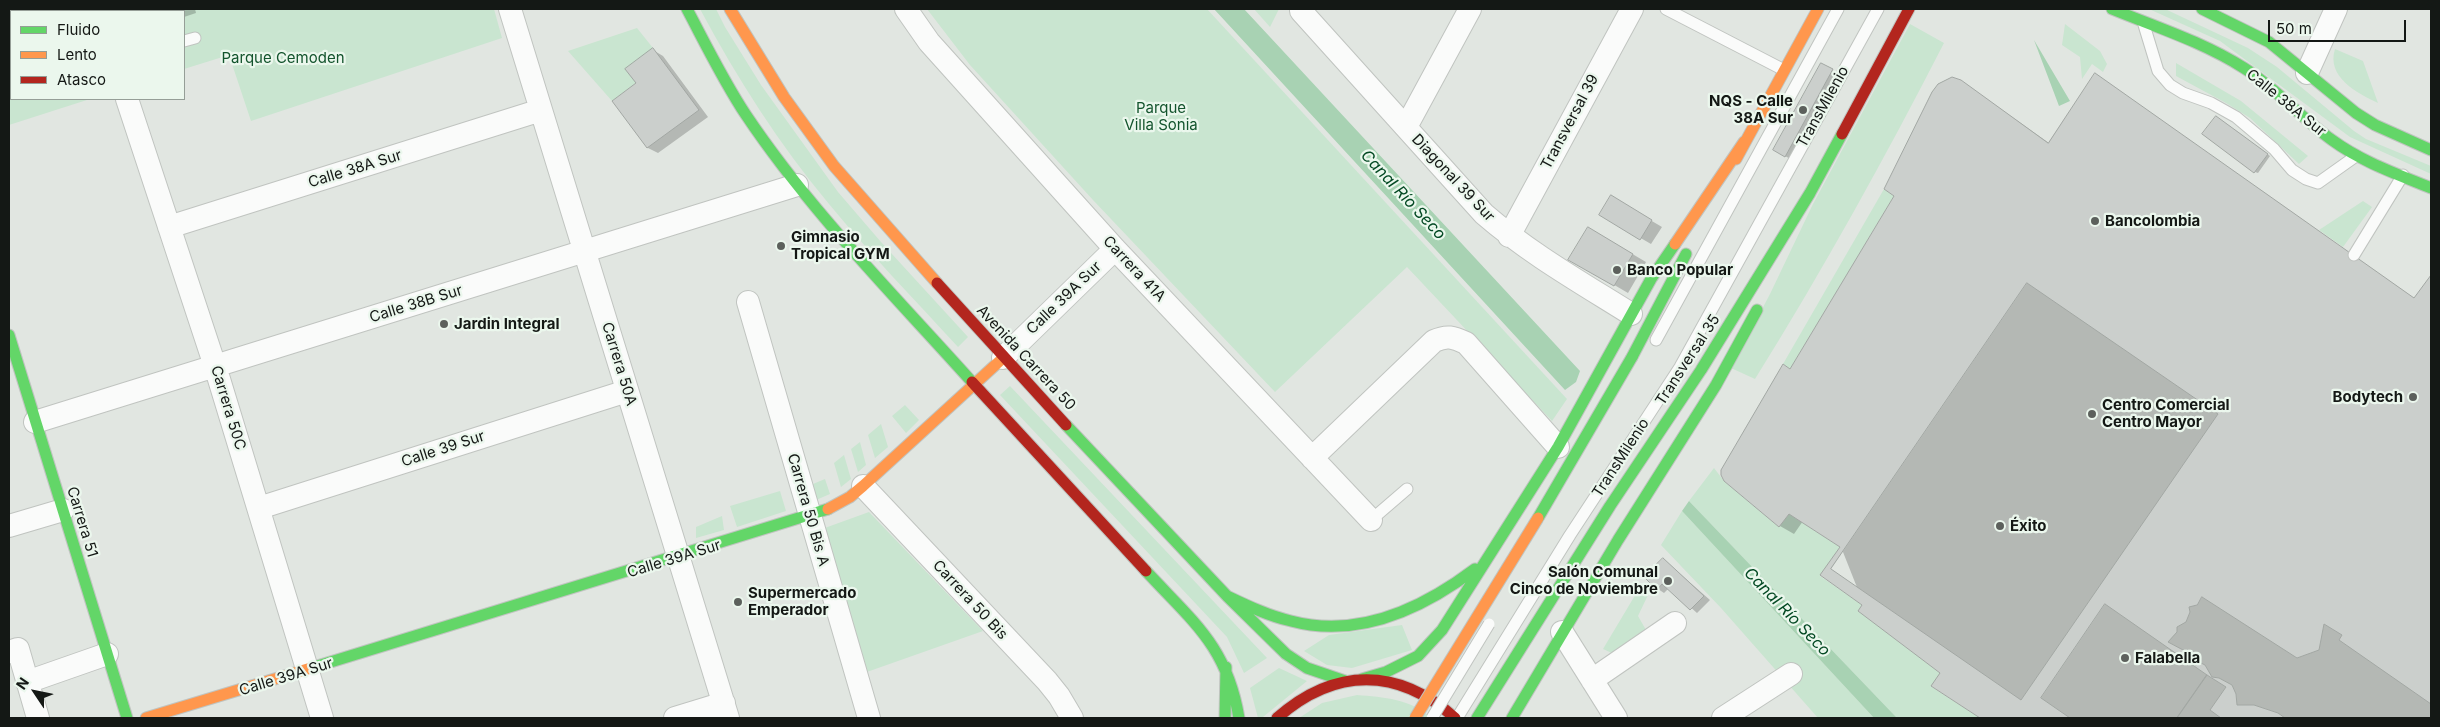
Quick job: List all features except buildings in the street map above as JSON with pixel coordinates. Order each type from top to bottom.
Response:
[{"type":"main road","points":[[688,9],[720,72],[746,115],[797,185],[974,384],[1215,646],[1232,684],[1239,718]]},
{"type":"main road","name":"Avenida Carrera 50","points":[[730,9],[784,97],[834,166],[1003,358],[1227,596],[1286,654],[1307,668],[1345,681]]},
{"type":"main road","points":[[1415,718],[1561,481],[1632,357],[1744,142],[1818,9]]},
{"type":"main road","name":"Transversal 35","points":[[1477,718],[1610,506],[1694,380],[1810,194],[1909,9]]},
{"type":"main road","name":"Calle 38A Sur","points":[[2112,9],[2244,68],[2333,141],[2357,155],[2431,188]]},
{"type":"main road","points":[[2202,9],[2269,42],[2356,113],[2375,125],[2431,150]]},
{"type":"main road","points":[[1277,718],[1298,700],[1320,688],[1345,681],[1362,679],[1401,666],[1427,648],[1442,630],[1558,447],[1631,314],[1676,241],[1744,142]]},
{"type":"main road","points":[[1771,279],[1810,194]]},
{"type":"main road","points":[[1512,718],[1628,523],[1716,385],[1763,296]]},
{"type":"main road","name":"Carrera 51","points":[[9,335],[127,718]]},
{"type":"main road","name":"Calle 39A Sur","points":[[146,718],[810,518],[839,504],[863,486],[1003,358]]},
{"type":"main road","points":[[1227,596],[1265,614],[1304,625],[1355,625],[1379,621],[1438,595],[1465,578],[1490,557]]},
{"type":"main road","points":[[1225,718],[1226,667]]},
{"type":"main road","points":[[1362,679],[1393,682],[1422,692],[1447,709],[1456,718]]},
{"type":"street","name":"Carrera 50A","points":[[510,9],[726,711]]},
{"type":"street","name":"Carrera 41A","points":[[906,9],[929,42],[1115,249],[1371,520]]},
{"type":"street","points":[[1406,127],[1470,9]]},
{"type":"street","name":"Transversal 39","points":[[1509,236],[1632,9]]},
{"type":"street","points":[[2307,73],[2336,9]]},
{"type":"street","name":"Diagonal 39 Sur","points":[[1302,10],[1461,189],[1509,236],[1631,314]]},
{"type":"street","name":"Carrera 50C","points":[[127,100],[215,366],[322,718]]},
{"type":"street","name":"Calle 38A Sur","points":[[169,227],[541,110]]},
{"type":"street","name":"Calle 38B Sur","points":[[36,422],[797,185]]},
{"type":"street","name":"Calle 39A Sur","points":[[1003,358],[1115,249]]},
{"type":"street","name":"Carrera 50 Bis A","points":[[748,302],[869,718]]},
{"type":"street","points":[[1312,458],[1434,341],[1443,336],[1450,336],[1466,343],[1558,447]]},
{"type":"street","name":"Calle 39 Sur","points":[[259,508],[627,391]]},
{"type":"street","name":"Carrera 50 Bis","points":[[863,486],[1047,681],[1068,716]]},
{"type":"street","points":[[9,526],[63,510]]},
{"type":"street","points":[[1592,680],[1675,623]]},
{"type":"street","points":[[1562,632],[1616,718]]},
{"type":"street","points":[[13,650],[27,682],[38,718]]},
{"type":"street","points":[[27,682],[107,654]]},
{"type":"street","points":[[1723,718],[1791,674]]},
{"type":"street","points":[[675,718],[726,711]]},
{"type":"lane","points":[[1666,9],[1784,70]]},
{"type":"lane","points":[[1651,350],[1838,9]]},
{"type":"lane","name":"TransMilenio","points":[[1456,718],[1570,535],[1669,385],[1878,9]]},
{"type":"lane","points":[[2144,22],[2158,70],[2170,85],[2183,93],[2211,103],[2236,117],[2256,132],[2292,170],[2306,179],[2318,184],[2357,155]]},
{"type":"lane","points":[[2354,255],[2403,176]]},
{"type":"lane","points":[[1371,520],[1407,489]]},
{"type":"lane","points":[[1432,718],[1494,616]]},
{"type":"green space","name":"Parque Cemoden","points":[[9,9],[494,9],[502,38],[251,121],[229,55],[185,69],[185,10],[10,10],[10,100],[87,100],[9,125]]},
{"type":"green space","points":[[700,9],[716,9],[761,85],[838,192],[968,337],[958,347],[860,241],[793,158],[760,110]]},
{"type":"green space","name":"Parque Villa Sonia","points":[[927,9],[1207,9],[1567,399],[1552,421],[1407,267],[1275,392],[1093,200],[970,65]]},
{"type":"green space","points":[[1254,9],[1279,9],[1270,27]]},
{"type":"green space","points":[[2149,9],[2165,9],[2248,48],[2277,67],[2354,131],[2366,139],[2431,166],[2431,174],[2350,137],[2220,41]]},
{"type":"green space","points":[[1910,24],[1944,43],[1922,86],[1829,255],[1755,379],[1731,368],[1770,294],[1813,204]]},
{"type":"green space","points":[[2065,24],[2100,51],[2107,64],[2103,72],[2092,64],[2082,79],[2080,57],[2062,45]]},
{"type":"green space","points":[[637,28],[653,48],[636,83],[612,101],[568,51]]},
{"type":"green space","points":[[2335,49],[2363,61],[2378,103],[2353,89],[2339,76],[2333,59]]},
{"type":"green space","points":[[2176,63],[2241,101],[2308,156],[2299,164],[2250,118],[2176,76]]},
{"type":"green space","points":[[1884,189],[1894,196],[1790,369],[1783,364]]},
{"type":"green space","points":[[2363,201],[2372,207],[2343,247],[2319,230]]},
{"type":"green space","points":[[1010,386],[1267,658],[1244,673],[1227,637],[1000,395]]},
{"type":"green space","points":[[905,405],[919,420],[906,433],[892,416]]},
{"type":"green space","points":[[881,424],[888,447],[875,458],[868,435]]},
{"type":"green space","points":[[860,442],[866,465],[858,472],[851,449]]},
{"type":"green space","points":[[844,455],[851,479],[841,487],[834,463]]},
{"type":"green space","points":[[1714,468],[1724,481],[1779,527],[1789,514],[1840,547],[1820,576],[1862,605],[1858,611],[1940,673],[1932,687],[1980,718],[1897,718],[1689,501]]},
{"type":"green space","points":[[825,479],[830,494],[816,500],[813,484]]},
{"type":"green space","points":[[780,491],[786,511],[737,527],[730,506]]},
{"type":"green space","points":[[1682,511],[1874,718],[1818,718],[1721,608],[1661,545]]},
{"type":"green space","points":[[869,512],[983,631],[864,673],[822,529]]},
{"type":"green space","points":[[722,516],[724,530],[696,538],[696,527]]},
{"type":"green space","points":[[1640,587],[1648,595],[1638,616],[1646,630],[1614,654],[1603,649]]},
{"type":"green space","points":[[1402,625],[1412,650],[1352,668],[1327,665],[1304,651],[1329,635]]},
{"type":"green space","points":[[1279,668],[1307,681],[1263,717],[1258,718],[1250,688]]},
{"type":"green space","points":[[1357,695],[1397,700],[1415,707],[1431,718],[1299,718],[1322,703]]},
{"type":"water","name":"Canal Río Seco","points":[[1214,9],[1244,9],[1580,371],[1576,382],[1565,390]]},
{"type":"water","points":[[2034,40],[2070,101],[2059,106]]},
{"type":"water","name":"Canal Río Seco","points":[[1689,501],[1897,718],[1874,718],[1682,511]]},
{"type":"traffic: fast","points":[[687,9],[730,90],[771,151],[854,253],[972,382]]},
{"type":"traffic: fast","points":[[2112,9],[2212,50],[2256,76],[2343,148],[2380,167],[2431,188]]},
{"type":"traffic: fast","points":[[2202,9],[2269,42],[2356,113],[2375,125],[2431,150]]},
{"type":"traffic: fast","points":[[1477,718],[1610,506],[1701,370],[1810,193],[1842,134]]},
{"type":"traffic: fast","points":[[1362,679],[1386,672],[1418,656],[1442,630],[1558,447],[1651,279],[1675,244]]},
{"type":"traffic: fast","points":[[1632,357],[1686,254]]},
{"type":"traffic: fast","points":[[1512,718],[1618,540],[1716,385],[1757,310]]},
{"type":"traffic: fast","points":[[9,335],[127,718]]},
{"type":"traffic: fast","points":[[1538,518],[1632,357]]},
{"type":"traffic: fast","points":[[1066,425],[1227,596],[1286,654],[1307,668],[1345,681]]},
{"type":"traffic: fast","points":[[311,668],[828,509]]},
{"type":"traffic: fast","points":[[1227,596],[1283,619],[1316,626],[1341,626],[1365,623],[1411,608],[1433,597],[1475,569]]},
{"type":"traffic: fast","points":[[1146,571],[1193,621],[1217,653],[1226,672],[1239,718]]},
{"type":"traffic: fast","points":[[1225,718],[1226,667]]},
{"type":"traffic: slow","points":[[730,9],[784,97],[834,166],[937,283]]},
{"type":"traffic: slow","points":[[1736,159],[1818,9]]},
{"type":"traffic: slow","points":[[1675,244],[1744,142]]},
{"type":"traffic: slow","points":[[828,509],[850,497],[863,486],[1003,358]]},
{"type":"traffic: slow","points":[[1415,718],[1538,518]]},
{"type":"traffic: slow","points":[[146,718],[311,668]]},
{"type":"traffic: jam","points":[[1842,134],[1909,9]]},
{"type":"traffic: jam","points":[[937,283],[1066,425]]},
{"type":"traffic: jam","points":[[972,382],[1146,571]]},
{"type":"traffic: jam","points":[[1277,718],[1299,701],[1321,689],[1344,682],[1366,680],[1389,682],[1411,689],[1433,701],[1455,718]]},
{"type":"place","name":"NQS - Calle 38A Sur","points":[[1803,110]]},
{"type":"place","name":"Bancolombia","points":[[2095,221]]},
{"type":"place","name":"Gimnasio Tropical GYM","points":[[781,246]]},
{"type":"place","name":"Banco Popular","points":[[1617,270]]},
{"type":"place","name":"Jardin Integral","points":[[444,324]]},
{"type":"place","name":"Bodytech","points":[[2413,397]]},
{"type":"place","name":"Centro Comercial Centro Mayor","points":[[2092,414]]},
{"type":"place","name":"Éxito","points":[[2000,526]]},
{"type":"place","name":"Salón Comunal Cinco de Noviembre","points":[[1668,581]]},
{"type":"place","name":"Supermercado Emperador","points":[[738,602]]},
{"type":"place","name":"Falabella","points":[[2125,658]]}]
